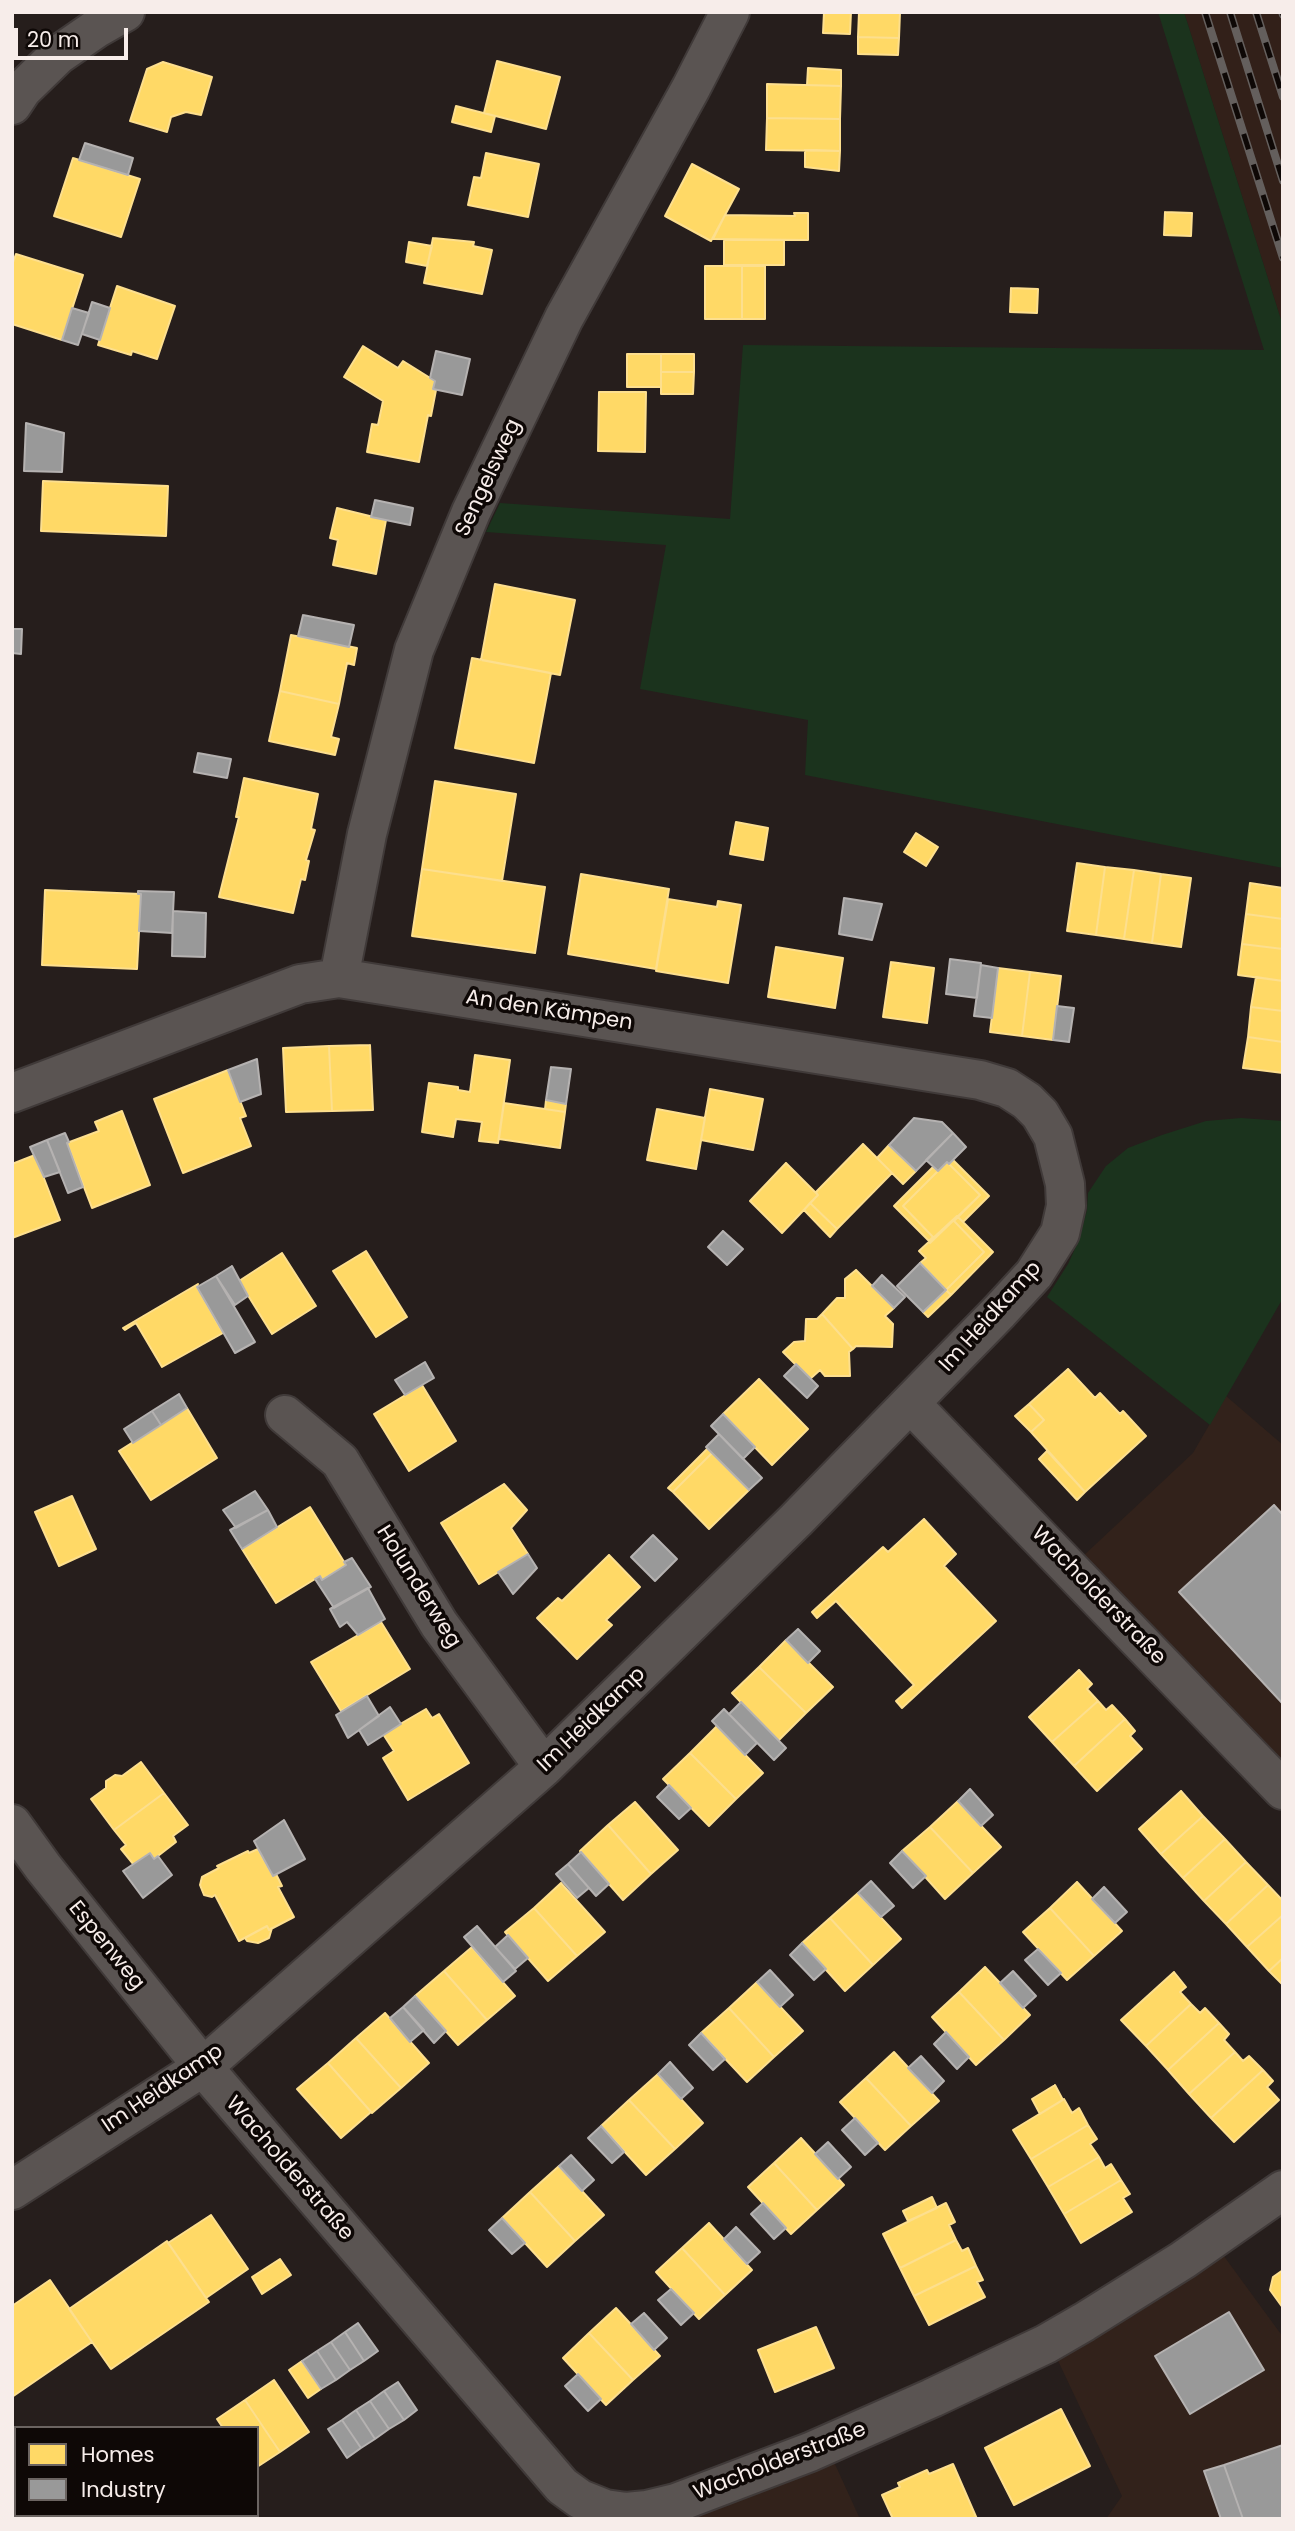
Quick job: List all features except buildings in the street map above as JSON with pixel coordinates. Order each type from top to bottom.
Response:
[{"type":"street","points":[[12,105],[22,90],[58,55],[125,12]]},
{"type":"street","name":"Sengelsweg","points":[[339,978],[367,834],[414,650],[471,512],[564,318],[730,12]]},
{"type":"street","name":"An den Kämpen","points":[[12,1093],[300,984],[339,978],[980,1080],[1007,1088],[1027,1101],[1040,1114],[1053,1136],[1061,1162]]},
{"type":"street","name":"Im Heidkamp","points":[[12,2190],[203,2067],[544,1767],[912,1404],[1034,1274],[1060,1233],[1066,1206],[1061,1162]]},
{"type":"street","name":"Wacholderstraße","points":[[912,1404],[1283,1790]]},
{"type":"street","name":"Holunderweg","points":[[285,1415],[340,1461],[439,1624],[544,1767]]},
{"type":"street","name":"Espenweg","points":[[12,1824],[43,1867],[203,2067]]},
{"type":"street","name":"Wacholderstraße","points":[[203,2067],[562,2486],[580,2499],[605,2510],[647,2510],[676,2503],[810,2452],[1039,2348],[1211,2241],[1283,2190]]},
{"type":"shaded area","points":[[1184,12],[1283,12],[1283,326]]},
{"type":"shaded area","points":[[1226,1396],[1283,1445],[1283,1782],[1081,1558],[1193,1453]]},
{"type":"shaded area","points":[[1218,2248],[1283,2337],[1283,2519],[1106,2519],[1122,2496],[1052,2348]]},
{"type":"shaded area","points":[[829,2451],[860,2519],[617,2519]]},
{"type":"green space","points":[[1158,12],[1184,12],[1283,326],[1283,868],[805,775],[808,720],[640,689],[666,545],[486,532],[500,503],[730,519],[743,345],[1264,350]]},
{"type":"green space","points":[[1241,1118],[1283,1121],[1283,1298],[1210,1425],[1047,1297],[1068,1264],[1079,1240],[1087,1210],[1088,1193],[1106,1166],[1128,1148],[1162,1135],[1206,1121]]},
{"type":"railway","points":[[1205,12],[1283,258]]},
{"type":"railway","points":[[1230,12],[1283,181]]},
{"type":"railway","points":[[1256,12],[1283,97]]}]
